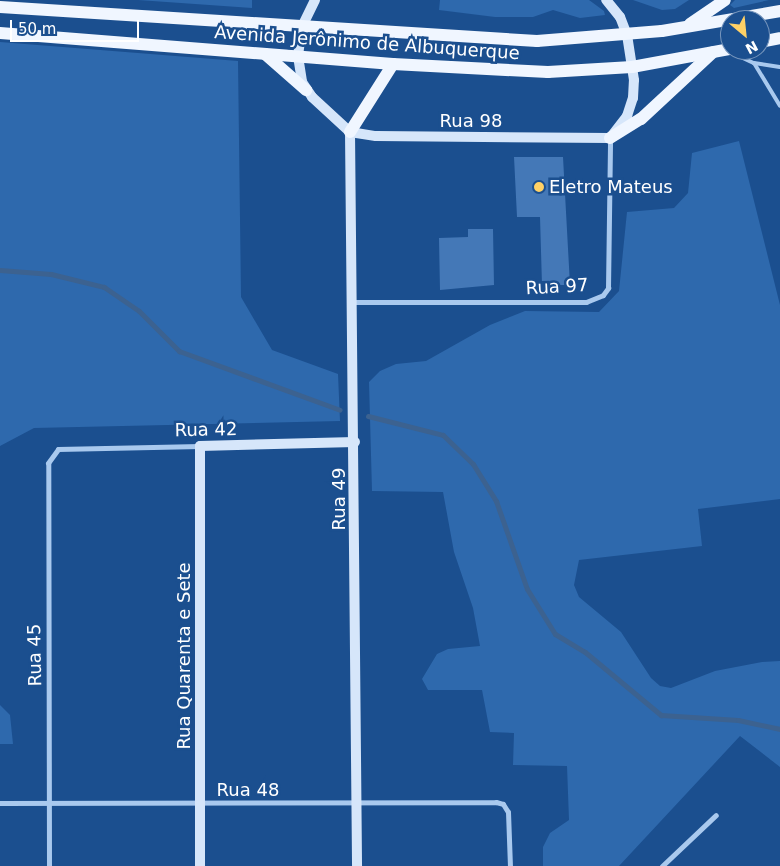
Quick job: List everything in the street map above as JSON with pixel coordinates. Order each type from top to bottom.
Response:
[{"type":"main road","points":[[686,27],[724,0]]},
{"type":"main road","name":"Avenida Jerônimo de Albuquerque","points":[[0,7],[507,41],[627,35],[780,12]]},
{"type":"main road","name":"Avenida Jerônimo de Albuquerque","points":[[0,33],[393,64],[548,72],[632,67],[720,51]]},
{"type":"main road","points":[[610,138],[650,112],[720,53]]},
{"type":"main road","points":[[265,54],[306,90]]},
{"type":"main road","points":[[350,132],[393,64]]},
{"type":"street","points":[[315,0],[302,27],[298,56],[306,90],[350,132]]},
{"type":"street","points":[[606,0],[620,17],[627,35],[632,67],[631,108],[610,138]]},
{"type":"street","name":"Rua 98","points":[[350,132],[376,136],[610,138]]},
{"type":"street","name":"Rua 49","points":[[350,132],[355,442],[357,866]]},
{"type":"street","name":"Rua 97","points":[[352,302],[586,302],[604,295],[608,288],[610,138]]},
{"type":"street","name":"Rua 42","points":[[58,448],[355,442]]},
{"type":"street","name":"Rua Quarenta e Sete","points":[[200,446],[200,866]]},
{"type":"street","name":"Rua 45","points":[[49,866],[47,474],[48,463],[58,448]]},
{"type":"street","name":"Rua 48","points":[[0,803],[357,804],[496,802],[503,804],[508,812],[511,865]]},
{"type":"street","points":[[662,866],[716,815]]},
{"type":"lane","points":[[747,60],[780,67]]},
{"type":"lane","points":[[754,63],[780,106]]},
{"type":"shaded area","points":[[138,0],[252,0],[252,8]]},
{"type":"shaded area","points":[[440,0],[589,0],[604,11],[605,15],[580,18],[553,10],[533,17],[495,17],[439,10]]},
{"type":"shaded area","points":[[633,0],[689,0],[675,9],[662,10]]},
{"type":"shaded area","points":[[735,0],[769,0],[734,8],[730,5]]},
{"type":"shaded area","points":[[0,42],[238,61],[241,297],[272,350],[338,374],[340,421],[34,428],[0,446]]},
{"type":"shaded area","points":[[739,141],[780,305],[780,499],[698,509],[702,546],[579,560],[574,585],[579,597],[621,632],[651,678],[660,686],[671,688],[715,671],[762,662],[780,661],[780,767],[740,736],[619,866],[543,866],[543,847],[550,833],[569,820],[567,766],[513,765],[514,733],[490,732],[482,690],[428,690],[422,679],[437,654],[448,649],[480,646],[473,608],[454,552],[443,492],[372,491],[369,382],[380,371],[396,364],[426,361],[490,325],[525,311],[599,312],[619,291],[627,212],[674,208],[688,193],[692,153]]},
{"type":"shaded area","points":[[0,705],[10,715],[13,744],[0,744]]},
{"type":"building","points":[[514,157],[563,157],[570,285],[542,285],[540,217],[517,217]]},
{"type":"building","points":[[468,229],[493,229],[494,285],[440,290],[439,238],[468,237]]},
{"type":"waterway","points":[[0,270],[51,274],[104,287],[139,311],[179,351],[340,410]]},
{"type":"waterway","points":[[368,416],[443,435],[473,464],[496,501],[527,589],[555,634],[585,652],[661,715],[738,720],[780,729]]},
{"type":"place","name":"Eletro Mateus","points":[[539,187]]}]
